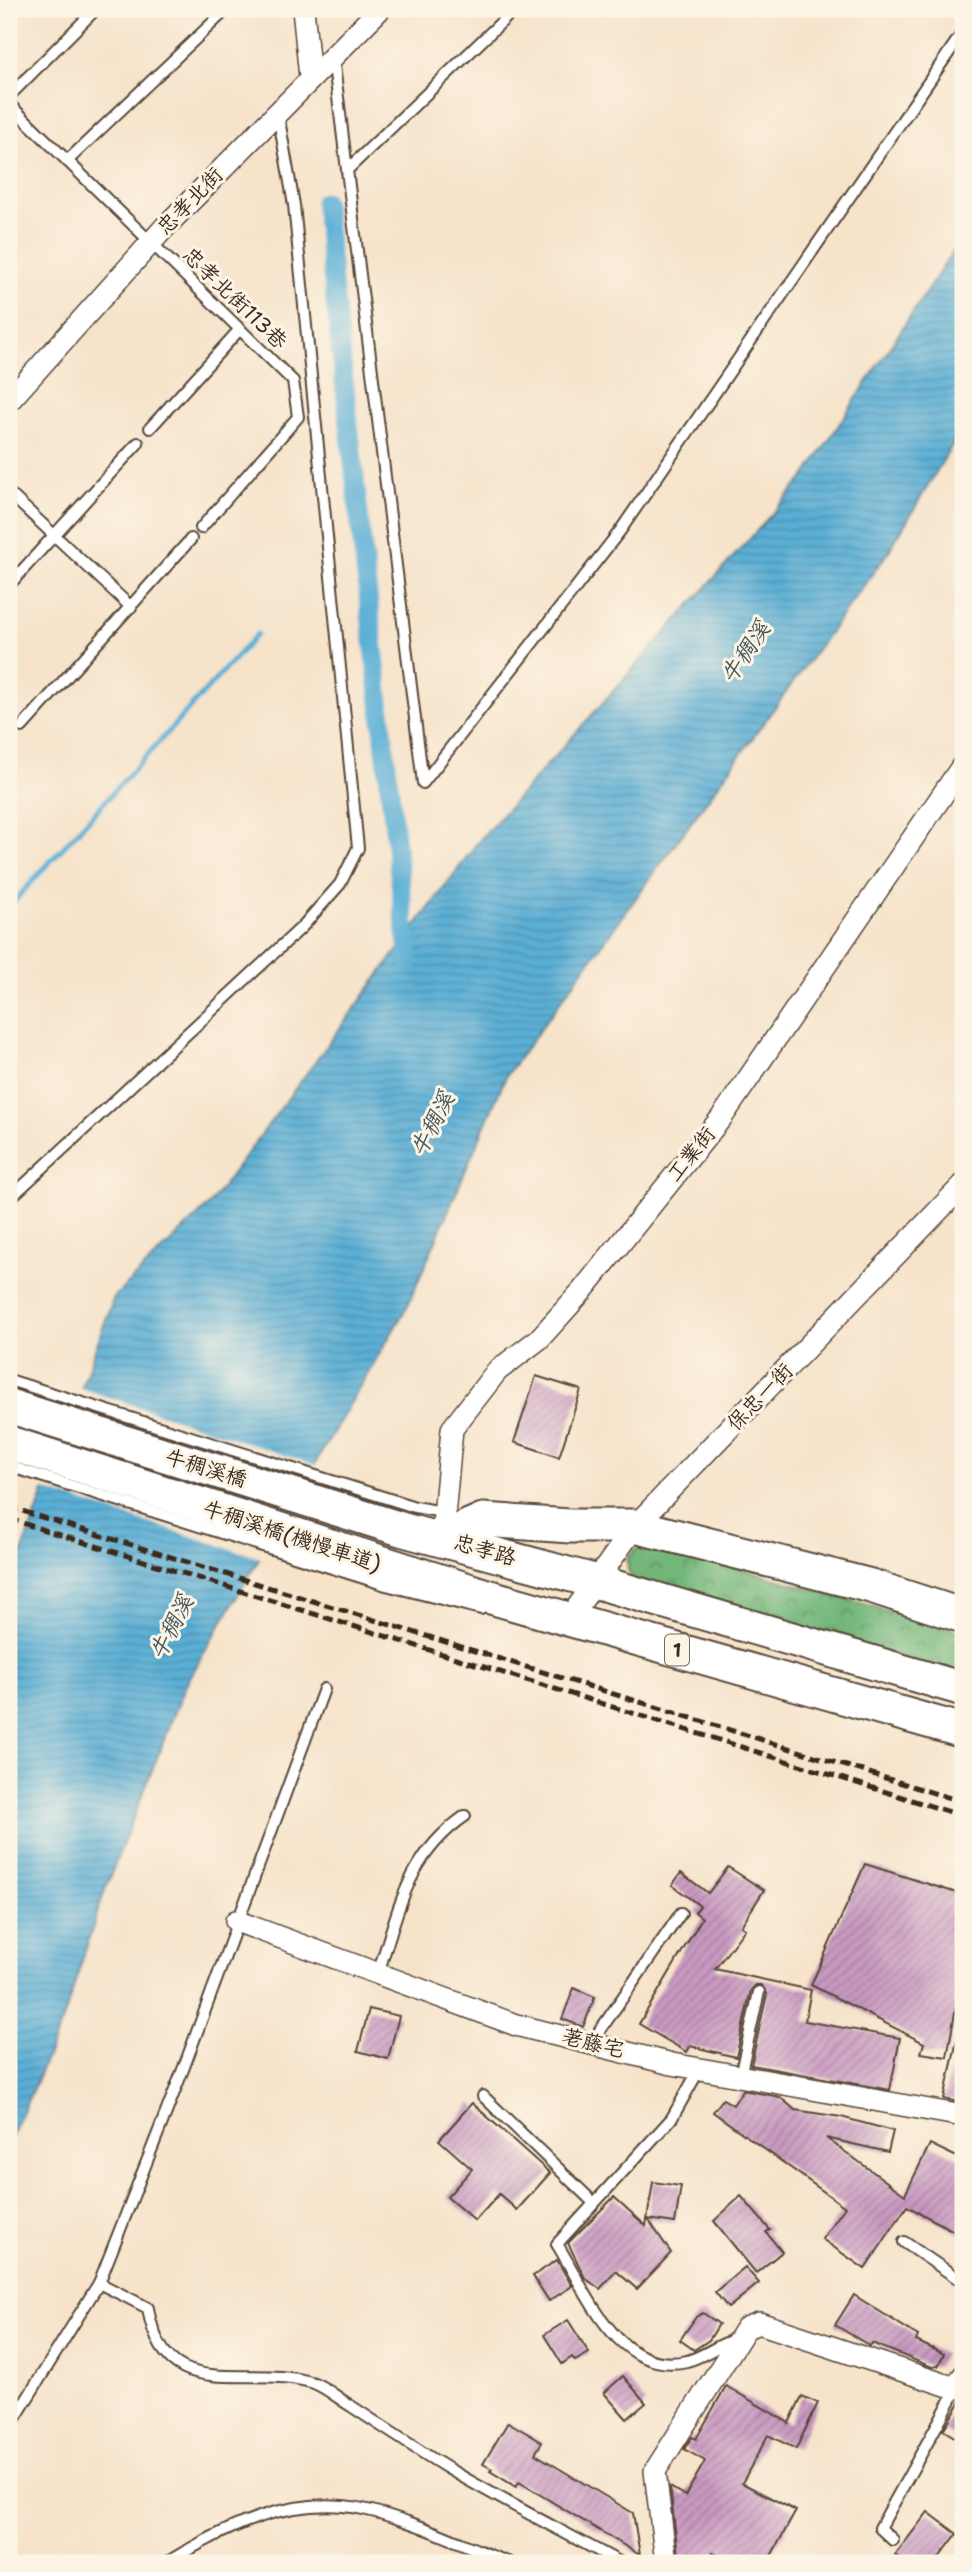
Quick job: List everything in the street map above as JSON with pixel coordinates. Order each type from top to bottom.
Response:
[{"type":"main road","name":"牛稠溪橋","points":[[9,1406],[409,1519]]},
{"type":"main road","name":"牛稠溪橋","points":[[9,1443],[390,1575]]},
{"type":"main road","name":"1","points":[[409,1519],[443,1525]]},
{"type":"main road","name":"忠孝路","points":[[443,1525],[483,1520],[570,1526],[635,1526],[871,1586],[963,1616]]},
{"type":"main road","name":"忠孝路","points":[[443,1525],[594,1581],[963,1689]]},
{"type":"main road","name":"忠孝路","points":[[390,1575],[569,1619],[963,1731]]},
{"type":"street","points":[[303,9],[310,77]]},
{"type":"street","name":"忠孝北街","points":[[9,401],[151,243],[310,77],[380,9]]},
{"type":"street","name":"工業街","points":[[443,1525],[452,1429],[497,1371],[539,1339],[582,1291],[722,1117],[963,765]]},
{"type":"street","name":"保忠一街","points":[[569,1619],[635,1526],[963,1185]]},
{"type":"street","name":"荖藤宅","points":[[236,1921],[516,2025],[672,2064],[963,2116]]},
{"type":"street","points":[[666,2563],[655,2471],[736,2339],[746,2328],[759,2323],[961,2385]]},
{"type":"lane","points":[[9,96],[96,9]]},
{"type":"lane","points":[[67,161],[227,9]]},
{"type":"lane","points":[[347,170],[516,9]]},
{"type":"lane","points":[[333,54],[424,783],[620,531],[963,32]]},
{"type":"lane","name":"忠孝北街113巷","points":[[9,104],[293,381],[298,417],[201,528]]},
{"type":"lane","points":[[9,1199],[302,927],[340,884],[358,848],[294,205],[277,111]]},
{"type":"lane","points":[[150,428],[240,329]]},
{"type":"lane","points":[[9,585],[138,443]]},
{"type":"lane","points":[[9,493],[131,607]]},
{"type":"lane","points":[[22,727],[191,539]]},
{"type":"lane","points":[[9,1380],[409,1519]]},
{"type":"lane","name":"牛稠溪橋(機慢車道)","points":[[9,1466],[390,1575]]},
{"type":"lane","points":[[9,2428],[99,2283],[184,2067],[324,1689]]},
{"type":"lane","points":[[378,1973],[410,1876],[442,1832],[465,1816]]},
{"type":"lane","points":[[592,2042],[681,1913]]},
{"type":"lane","points":[[740,2076],[759,1992]]},
{"type":"lane","points":[[700,2068],[672,2118],[558,2244],[617,2340],[644,2360],[668,2363],[689,2361],[718,2345],[736,2339]]},
{"type":"lane","points":[[482,2096],[594,2203]]},
{"type":"lane","points":[[904,2242],[963,2282]]},
{"type":"lane","points":[[99,2283],[148,2308],[157,2340],[179,2368],[200,2375],[278,2377],[316,2384],[450,2469],[621,2563]]},
{"type":"lane","points":[[893,2540],[880,2528],[961,2385]]},
{"type":"lane","points":[[166,2563],[212,2535],[244,2522],[280,2510],[324,2507],[362,2509],[435,2533],[510,2563]]},
{"type":"green space","points":[[650,1543],[963,1632],[963,1675],[633,1580],[628,1571],[627,1559],[635,1550]]},
{"type":"water","name":"牛稠溪","points":[[963,236],[963,427],[889,551],[506,1076],[408,1305],[187,1682],[105,1889],[63,2020],[9,2143],[9,1589],[114,1297],[209,1205],[478,842],[804,478]]},
{"type":"pier","points":[[78,1387],[318,1466],[263,1559],[41,1489]]},
{"type":"building","points":[[536,1376],[581,1390],[559,1457],[514,1442]]},
{"type":"building","points":[[865,1864],[963,1895],[963,1968],[947,2057],[921,2053],[924,2043],[811,1985]]},
{"type":"building","points":[[728,1867],[764,1890],[741,1926],[745,1929],[715,1969],[811,1990],[805,2021],[900,2038],[890,2090],[751,2065],[767,1994],[761,1985],[756,1985],[751,1990],[736,2057],[690,2046],[687,2052],[639,2024],[702,1918],[695,1912],[700,1906],[672,1885],[681,1873],[708,1893]]},
{"type":"building","points":[[574,1988],[595,1997],[583,2027],[562,2019]]},
{"type":"building","points":[[369,2009],[399,2016],[388,2059],[358,2051]]},
{"type":"building","points":[[957,2040],[963,2041],[963,2103],[944,2099]]},
{"type":"building","points":[[743,2090],[780,2097],[795,2110],[841,2117],[893,2131],[888,2152],[826,2138],[905,2195],[930,2144],[963,2160],[963,2236],[907,2206],[865,2269],[822,2239],[845,2207],[713,2112],[723,2099],[733,2105]]},
{"type":"building","points":[[472,2103],[550,2173],[517,2210],[499,2194],[475,2221],[447,2197],[472,2169],[439,2140]]},
{"type":"building","points":[[653,2182],[681,2186],[675,2223],[648,2219],[671,2253],[637,2289],[616,2271],[600,2289],[585,2278],[568,2243],[614,2197],[646,2226]]},
{"type":"building","points":[[741,2196],[770,2230],[766,2232],[782,2252],[756,2273],[714,2221]]},
{"type":"building","points":[[557,2260],[572,2286],[549,2301],[533,2276]]},
{"type":"building","points":[[745,2267],[759,2283],[728,2308],[715,2292]]},
{"type":"building","points":[[854,2295],[918,2336],[916,2341],[944,2354],[938,2366],[932,2367],[872,2343],[870,2346],[835,2325]]},
{"type":"building","points":[[703,2313],[719,2324],[709,2340],[694,2350],[680,2340],[696,2317]]},
{"type":"building","points":[[568,2320],[589,2353],[575,2361],[572,2357],[562,2364],[544,2335]]},
{"type":"building","points":[[623,2376],[646,2403],[627,2419],[604,2393]]},
{"type":"building","points":[[726,2386],[789,2423],[802,2396],[818,2403],[796,2449],[768,2435],[742,2483],[796,2511],[767,2563],[731,2563],[713,2552],[707,2563],[679,2563],[670,2487],[685,2496],[705,2461],[684,2449],[692,2437],[696,2439]]},
{"type":"building","points":[[963,2398],[963,2442],[943,2430]]},
{"type":"building","points":[[508,2422],[542,2442],[535,2454],[633,2513],[640,2555],[519,2482],[516,2487],[483,2464]]},
{"type":"building","points":[[928,2512],[957,2534],[935,2563],[906,2563],[895,2555]]},
{"type":"waterway","points":[[324,202],[409,962]]},
{"type":"waterway","points":[[9,907],[257,634]]},
{"type":"railway","points":[[9,1507],[963,1802]]},
{"type":"railway","points":[[9,1519],[963,1816]]}]
